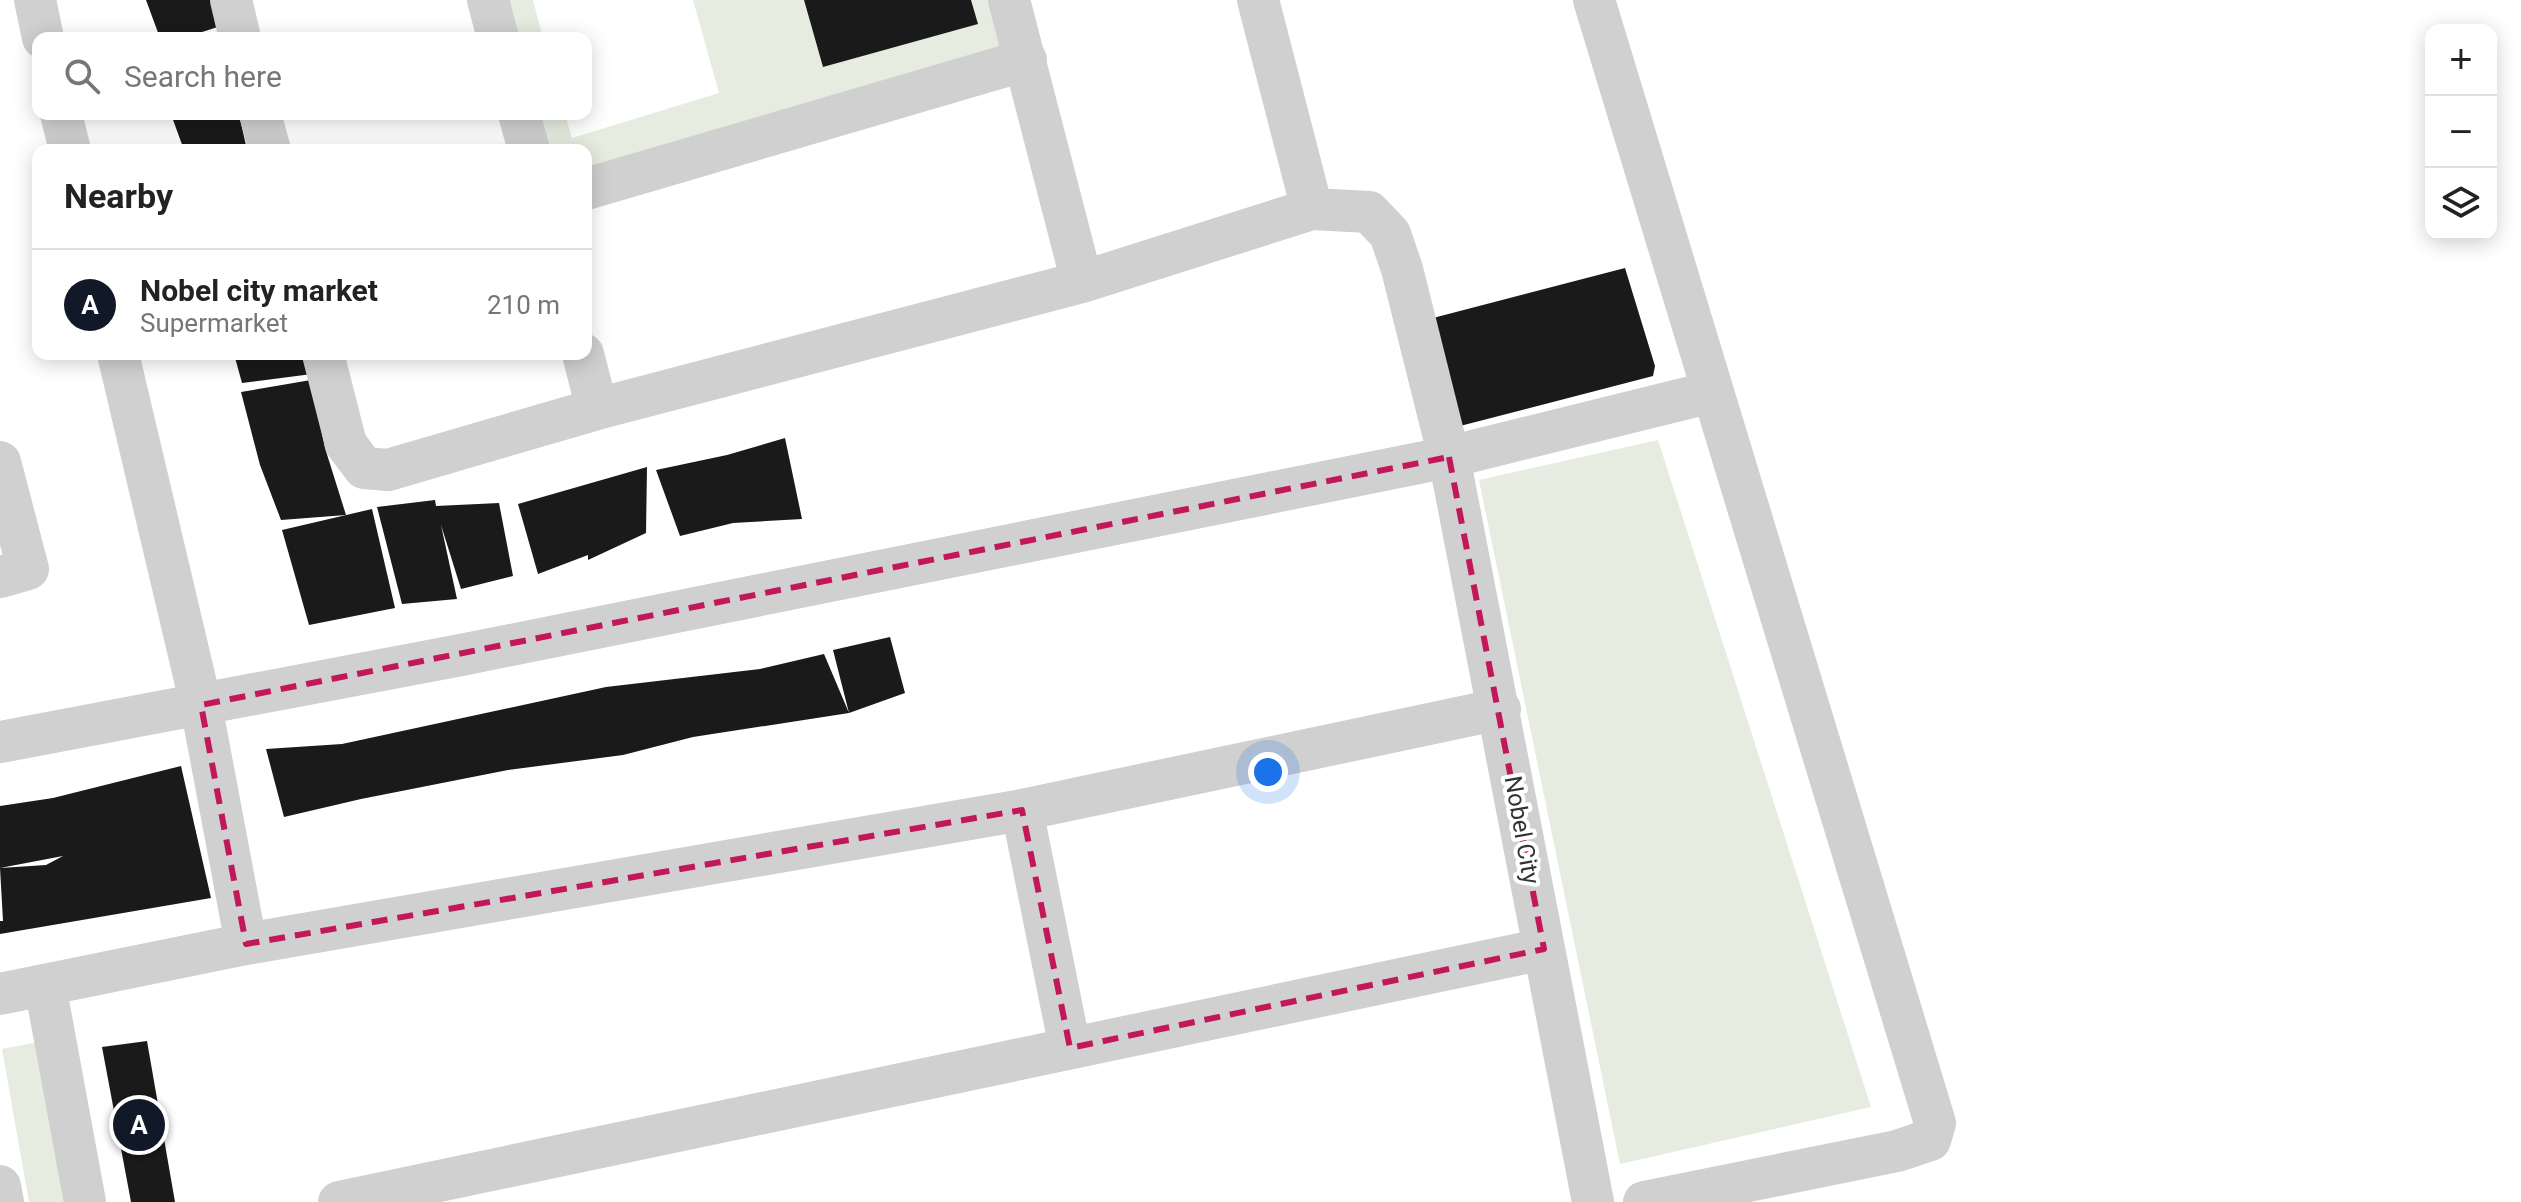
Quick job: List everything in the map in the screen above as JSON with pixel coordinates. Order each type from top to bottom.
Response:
[{"type":"street","points":[[35,0],[42,32]]},
{"type":"street","points":[[231,0],[239,32]]},
{"type":"street","points":[[488,0],[496,32]]},
{"type":"street","points":[[1009,0],[1082,282]]},
{"type":"street","points":[[325,360],[346,444],[364,468],[388,470],[597,409],[1082,282],[1312,209],[1258,0]]},
{"type":"street","points":[[1594,0],[1935,1123],[1930,1140],[1897,1151],[1644,1202]]},
{"type":"street","points":[[592,187],[1026,60]]},
{"type":"street","points":[[62,120],[68,144]]},
{"type":"street","points":[[262,120],[268,144]]},
{"type":"street","points":[[521,120],[527,144]]},
{"type":"street","name":"Nobel City","points":[[1312,209],[1369,212],[1390,234],[1402,269],[1449,457],[1593,1202]]},
{"type":"street","points":[[119,360],[201,705],[246,944]]},
{"type":"street","points":[[585,360],[597,409]]},
{"type":"street","points":[[0,742],[201,705],[1449,457],[1712,392]]},
{"type":"street","points":[[0,462],[28,569],[0,577]]},
{"type":"street","points":[[0,994],[246,944],[1022,810],[1500,709]]},
{"type":"street","points":[[1022,810],[1070,1048]]},
{"type":"street","points":[[339,1202],[1544,949]]},
{"type":"street","points":[[45,985],[85,1202]]},
{"type":"street","points":[[0,1186],[3,1202]]},
{"type":"highlighted area","points":[[1449,457],[1544,949],[1070,1048],[1022,810],[246,944],[201,705]]},
{"type":"shaded area","points":[[488,0],[533,0],[541,32],[496,32]]},
{"type":"shaded area","points":[[693,0],[804,0],[823,67],[977,24],[971,0],[1009,0],[1026,60],[592,187],[592,144],[527,144],[521,120],[567,120],[572,138],[719,93]]},
{"type":"shaded area","points":[[1658,440],[1871,1107],[1620,1164],[1479,480]]},
{"type":"shaded area","points":[[39,1042],[70,1202],[29,1202],[2,1049]]},
{"type":"building","points":[[146,0],[213,0],[221,26],[202,32],[158,32]]},
{"type":"building","points":[[804,0],[971,0],[978,24],[823,67]]},
{"type":"building","points":[[173,120],[240,120],[246,144],[182,144]]},
{"type":"building","points":[[1625,268],[1655,366],[1653,376],[1460,426],[1433,318]]},
{"type":"building","points":[[236,360],[308,360],[312,374],[242,383]]},
{"type":"building","points":[[311,380],[325,448],[346,515],[281,520],[260,465],[241,392]]},
{"type":"building","points":[[785,438],[802,519],[733,523],[680,536],[656,470],[727,455]]},
{"type":"building","points":[[647,467],[646,533],[588,560],[588,555],[538,574],[518,504]]},
{"type":"building","points":[[435,500],[436,506],[499,503],[513,576],[461,589],[441,525],[457,599],[402,604],[377,507]]},
{"type":"building","points":[[372,509],[395,608],[309,625],[282,530]]},
{"type":"building","points":[[890,637],[905,693],[849,713],[833,650]]},
{"type":"building","points":[[824,654],[849,713],[693,737],[623,755],[508,770],[284,817],[266,749],[342,744],[606,687],[760,669]]},
{"type":"building","points":[[181,766],[211,898],[0,934],[0,921],[3,921],[0,868],[0,806],[53,798]],"holes":[[[63,856],[46,865],[0,868]]]},
{"type":"building","points":[[147,1041],[175,1202],[131,1202],[102,1047]]},
{"type":"place","name":"Nobel city market","points":[[139,1125]]}]
